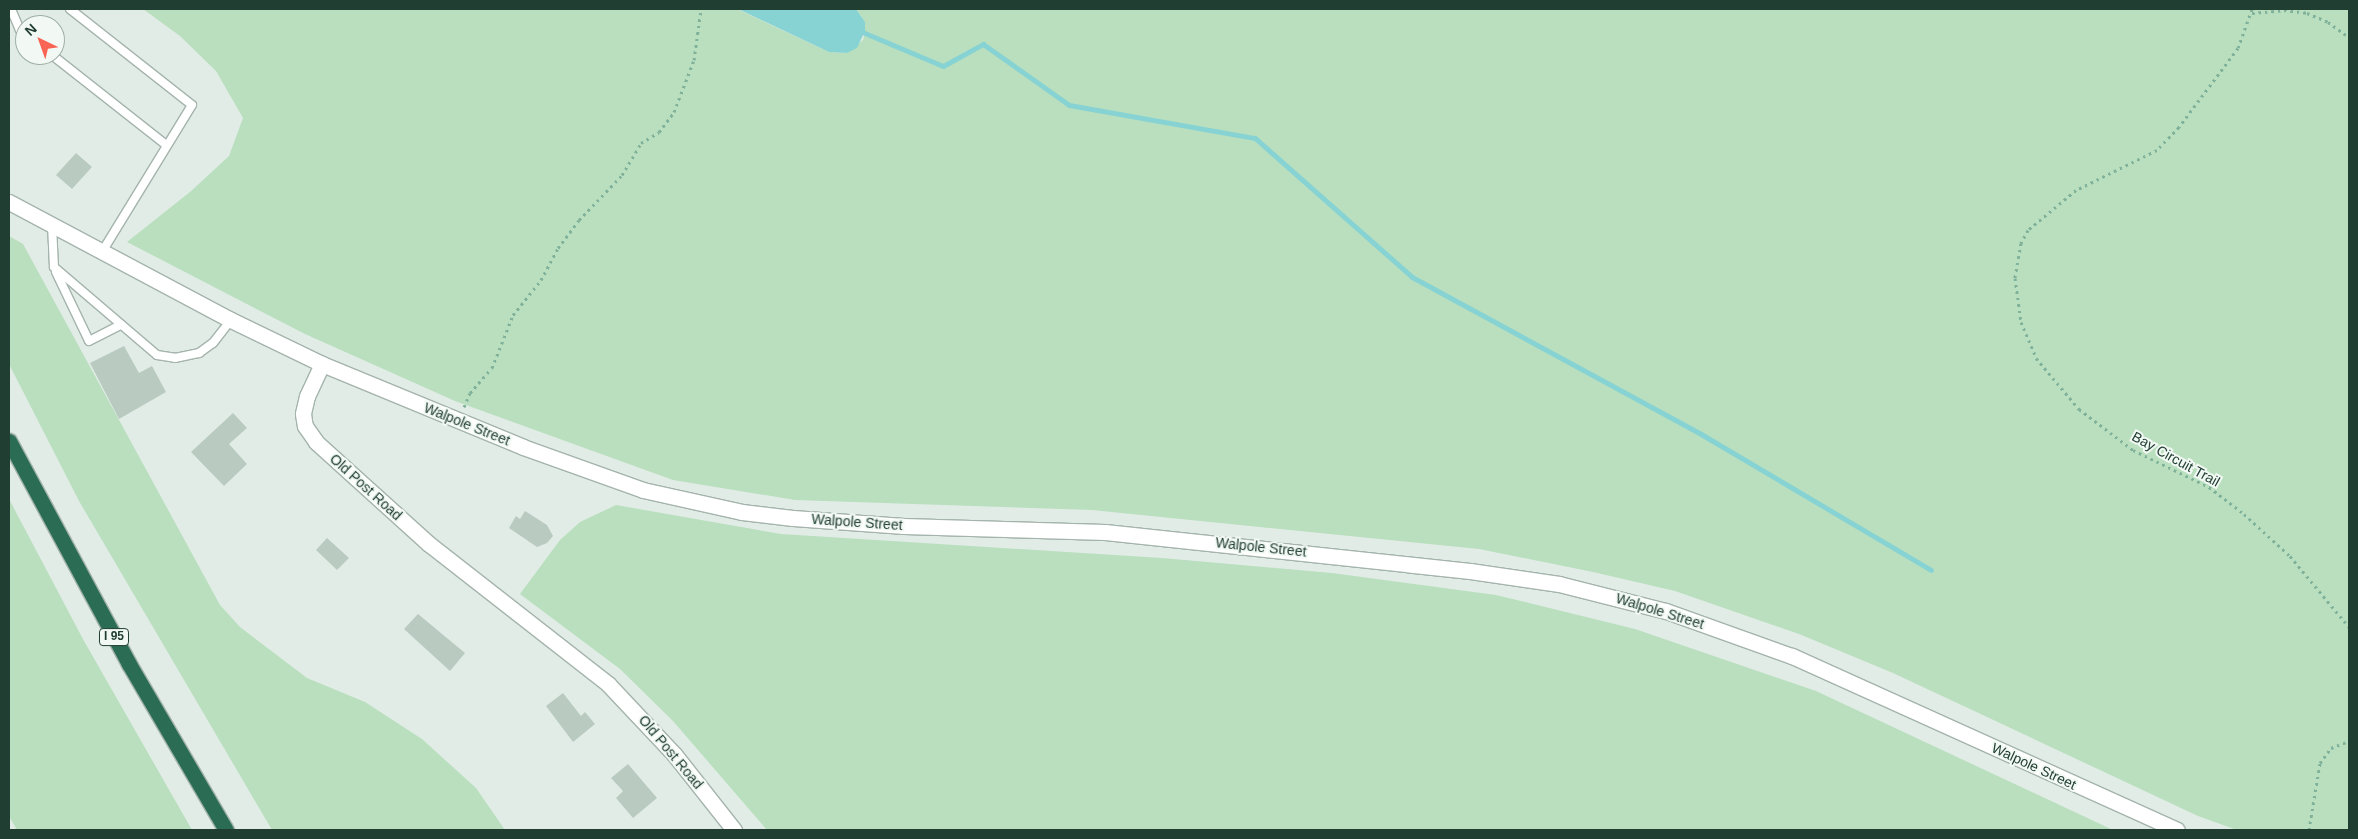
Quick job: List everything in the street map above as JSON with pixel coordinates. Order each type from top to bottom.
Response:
[{"type":"highway","name":"I 95","points":[[9,441],[129,664],[226,830]]},
{"type":"main road","points":[[9,202],[231,320],[322,364]]},
{"type":"main road","name":"Walpole Street","points":[[322,364],[595,476],[643,490],[742,512],[848,523],[1044,529],[1162,537],[1470,571],[1588,591],[1666,611],[1792,656],[2177,830]]},
{"type":"main road","name":"Old Post Road","points":[[322,364],[307,396],[303,414],[305,426],[316,442],[429,544],[614,689],[668,748],[734,830]]},
{"type":"lane","points":[[70,9],[192,105],[165,144],[102,252]]},
{"type":"lane","points":[[65,65],[165,144]]},
{"type":"lane","points":[[52,225],[54,267],[89,341],[121,325]]},
{"type":"lane","points":[[54,267],[156,355],[175,358],[199,353],[213,343],[231,320]]},
{"type":"path","points":[[456,420],[470,393],[492,368],[513,314],[541,280],[558,248],[579,220],[622,175],[641,143],[659,132],[674,112],[694,60],[701,9]]},
{"type":"path","points":[[2252,11],[2284,10],[2307,13],[2328,22],[2349,37]]},
{"type":"path","name":"Bay Circuit Trail","points":[[2252,11],[2238,48],[2179,127],[2157,150],[2076,190],[2028,230],[2021,243],[2015,278],[2022,322],[2036,358],[2079,409],[2133,450],[2208,487],[2244,514],[2290,556],[2349,627]]},
{"type":"path","points":[[2309,830],[2320,763],[2331,748],[2349,741]]},
{"type":"green space","points":[[143,9],[737,9],[829,52],[847,53],[863,40],[865,32],[865,22],[856,9],[2349,9],[2349,830],[2237,830],[2198,816],[1893,673],[1799,634],[1675,591],[1593,572],[1479,549],[1092,510],[795,500],[673,480],[455,401],[305,334],[127,242],[190,192],[229,156],[243,118],[216,71],[180,36]]},
{"type":"green space","points":[[9,236],[23,244],[220,605],[240,627],[307,678],[365,702],[422,739],[476,788],[505,830],[272,830],[79,501],[9,364]]},
{"type":"green space","points":[[9,499],[84,641],[192,830],[17,830],[9,816]]},
{"type":"green space","points":[[616,505],[781,534],[1162,558],[1332,573],[1496,595],[1635,629],[1816,691],[2113,830],[767,830],[673,721],[620,669],[520,594],[560,540],[580,522]]},
{"type":"water","points":[[738,9],[856,9],[865,22],[865,31],[857,48],[847,53],[829,52]]},
{"type":"building","points":[[76,153],[92,167],[72,189],[56,175]]},
{"type":"building","points":[[124,346],[139,373],[152,366],[166,392],[119,419],[90,363]]},
{"type":"building","points":[[233,413],[247,428],[229,444],[247,464],[224,486],[191,452]]},
{"type":"building","points":[[525,511],[547,525],[553,536],[547,543],[537,547],[509,528],[516,516],[520,519]]},
{"type":"building","points":[[327,538],[349,558],[337,570],[316,550]]},
{"type":"building","points":[[418,614],[465,653],[450,671],[404,629]]},
{"type":"building","points":[[563,693],[581,716],[585,712],[595,724],[573,742],[546,706]]},
{"type":"building","points":[[628,764],[657,798],[633,818],[616,798],[623,791],[611,778]]},
{"type":"waterway","points":[[860,31],[943,66],[983,44],[1069,105],[1255,138],[1412,277],[1701,434],[1931,570]]}]
